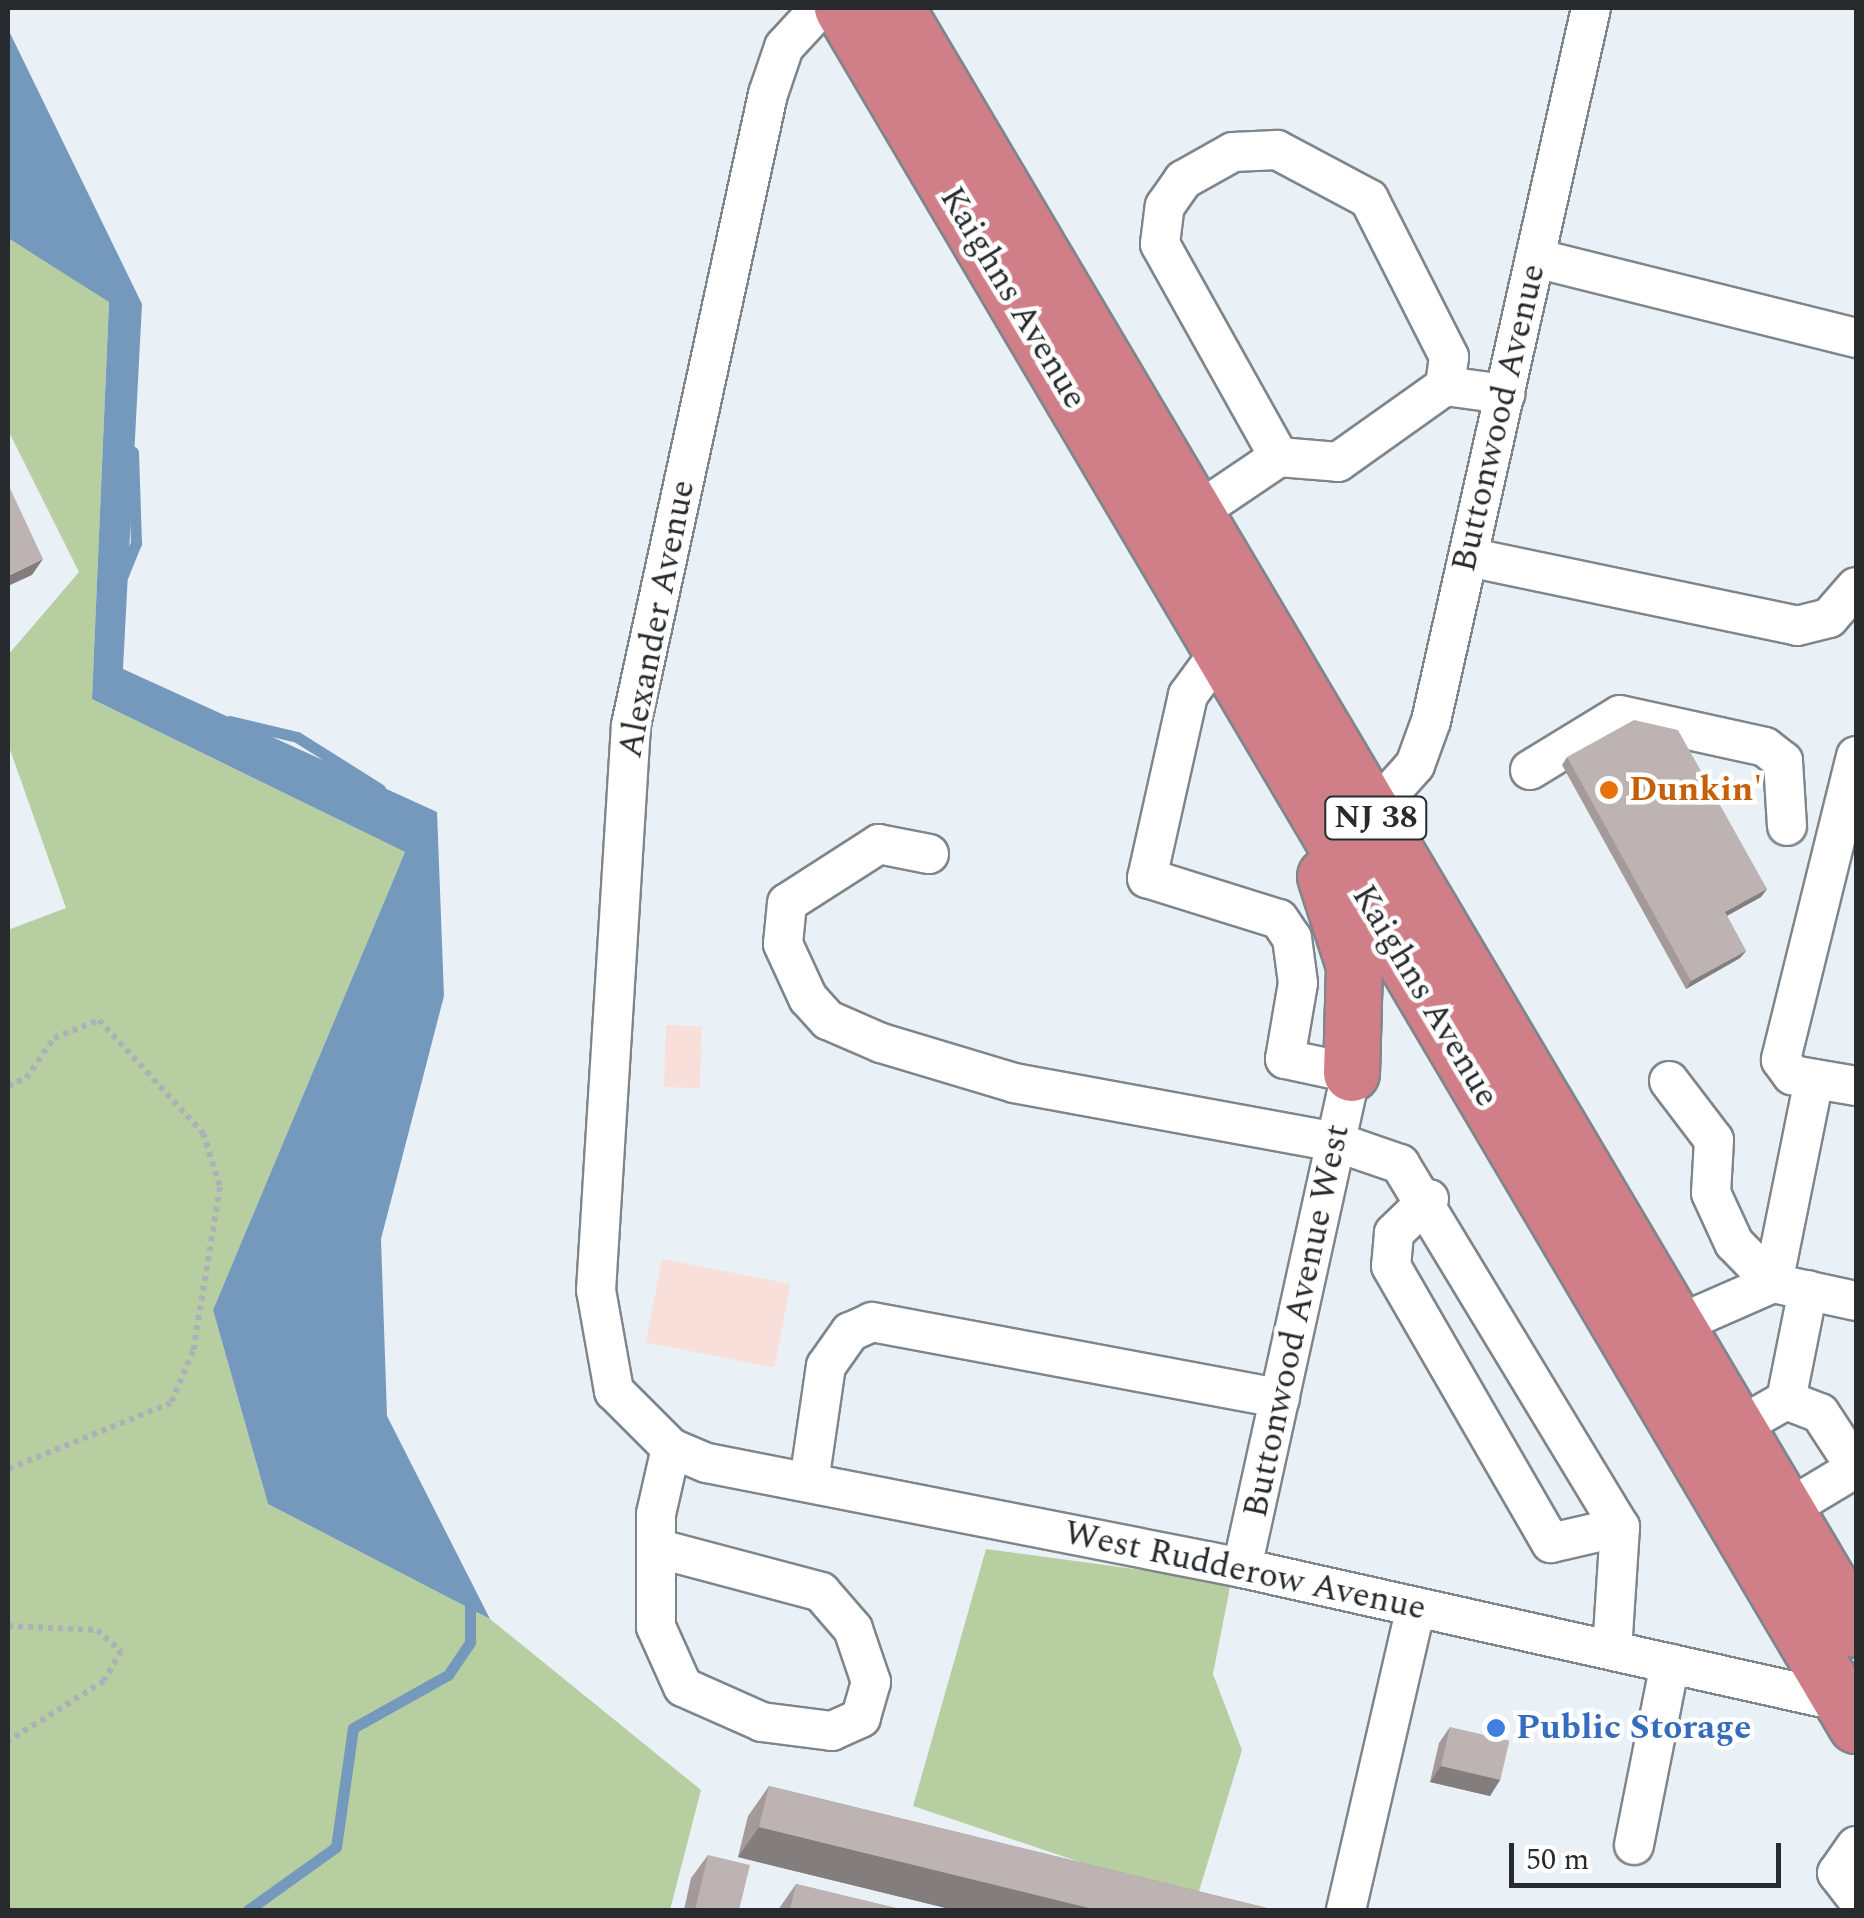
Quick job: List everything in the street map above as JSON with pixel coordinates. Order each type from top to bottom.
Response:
[{"type":"highway","name":"Kaighns Avenue","points":[[842,8],[1852,1711]]},
{"type":"highway","name":"Kaighns Avenue","points":[[896,8],[1856,1629]]},
{"type":"highway","points":[[1262,720],[1349,940],[1352,1074]]},
{"type":"street","name":"Alexander Avenue","points":[[641,1424],[606,1373],[596,1290],[631,726],[768,94],[784,47],[820,8]]},
{"type":"street","name":"Buttonwood Avenue","points":[[1372,812],[1424,745],[1591,8]]},
{"type":"street","points":[[1278,457],[1160,244],[1165,206],[1183,180],[1233,152],[1277,150],[1334,176],[1369,200],[1449,357],[1446,386]]},
{"type":"street","points":[[1535,258],[1856,338]]},
{"type":"street","points":[[1196,513],[1278,457],[1338,462],[1446,386],[1505,394]]},
{"type":"street","points":[[1468,558],[1797,626],[1829,618],[1856,587]]},
{"type":"street","points":[[1220,650],[1188,694],[1147,878],[1279,919],[1292,938],[1298,984],[1285,1059],[1352,1074]]},
{"type":"street","points":[[1530,770],[1620,715],[1747,742],[1783,762],[1787,826]]},
{"type":"street","points":[[1856,756],[1780,1060],[1792,1075],[1856,1086]]},
{"type":"street","points":[[929,854],[879,844],[787,903],[784,944],[828,1020],[1014,1083],[1336,1142],[1400,1164],[1430,1199],[1620,1527],[1612,1650]]},
{"type":"street","name":"Buttonwood Avenue West","points":[[1242,1568],[1352,1074]]},
{"type":"street","points":[[1786,1400],[1790,1286],[1814,1079]]},
{"type":"street","points":[[1669,1082],[1714,1140],[1718,1218],[1790,1286],[1856,1301]]},
{"type":"street","points":[[1430,1199],[1394,1233],[1391,1266],[1551,1542],[1620,1527]]},
{"type":"street","points":[[1677,1325],[1790,1286]]},
{"type":"street","points":[[809,1482],[826,1366],[850,1332],[872,1322],[1280,1398]]},
{"type":"street","points":[[1738,1428],[1786,1400]]},
{"type":"street","points":[[1786,1400],[1820,1413],[1856,1468],[1848,1492],[1786,1510]]},
{"type":"street","name":"West Rudderow Avenue","points":[[641,1424],[671,1448],[809,1482],[1242,1568],[1612,1650],[1852,1711]]},
{"type":"street","points":[[656,1548],[760,1568],[821,1592],[853,1629],[871,1682],[861,1718],[832,1731],[762,1722],[683,1687],[656,1627],[656,1548],[671,1448]]},
{"type":"street","points":[[1346,1910],[1416,1607]]},
{"type":"street","points":[[1634,1845],[1670,1664]]},
{"type":"street","points":[[1856,1846],[1837,1873],[1856,1898]]},
{"type":"path","points":[[8,1086],[26,1078],[54,1038],[100,1020],[204,1132],[220,1187],[193,1351],[171,1404],[8,1468]]},
{"type":"path","points":[[8,1626],[97,1630],[121,1650],[104,1681],[8,1741]]},
{"type":"shaded area","points":[[666,1025],[702,1026],[700,1088],[664,1087]]},
{"type":"shaded area","points":[[662,1259],[791,1284],[774,1367],[646,1342]]},
{"type":"green space","points":[[8,238],[109,301],[92,699],[405,852],[213,1310],[268,1504],[490,1619],[701,1790],[670,1910],[8,1910],[8,930],[66,908],[8,744],[8,655],[79,572],[8,430]]},
{"type":"green space","points":[[986,1549],[1231,1582],[1213,1674],[1242,1750],[1196,1901],[913,1806]]},
{"type":"water","points":[[8,29],[142,304],[123,669],[437,812],[444,996],[381,1239],[387,1416],[490,1619],[268,1504],[213,1310],[405,852],[92,699],[109,302],[8,238]]},
{"type":"building","points":[[8,484],[43,559],[8,576]]},
{"type":"building","points":[[1634,720],[1678,730],[1767,889],[1725,912],[1746,951],[1691,981],[1567,757]]},
{"type":"building","points":[[1450,1727],[1509,1741],[1500,1780],[1441,1766]]},
{"type":"building","points":[[769,1786],[1275,1910],[1097,1910],[759,1827]]},
{"type":"building","points":[[708,1855],[750,1865],[739,1910],[695,1910]]},
{"type":"building","points":[[796,1884],[904,1910],[790,1910]]},
{"type":"waterway","points":[[121,580],[136,543],[133,452]]},
{"type":"waterway","points":[[230,721],[297,737],[380,789]]},
{"type":"waterway","points":[[248,1910],[336,1847],[353,1728],[448,1675],[470,1642],[470,1599]]},
{"type":"place","name":"Dunkin'","points":[[1609,790]]},
{"type":"place","name":"Public Storage","points":[[1496,1728]]}]
